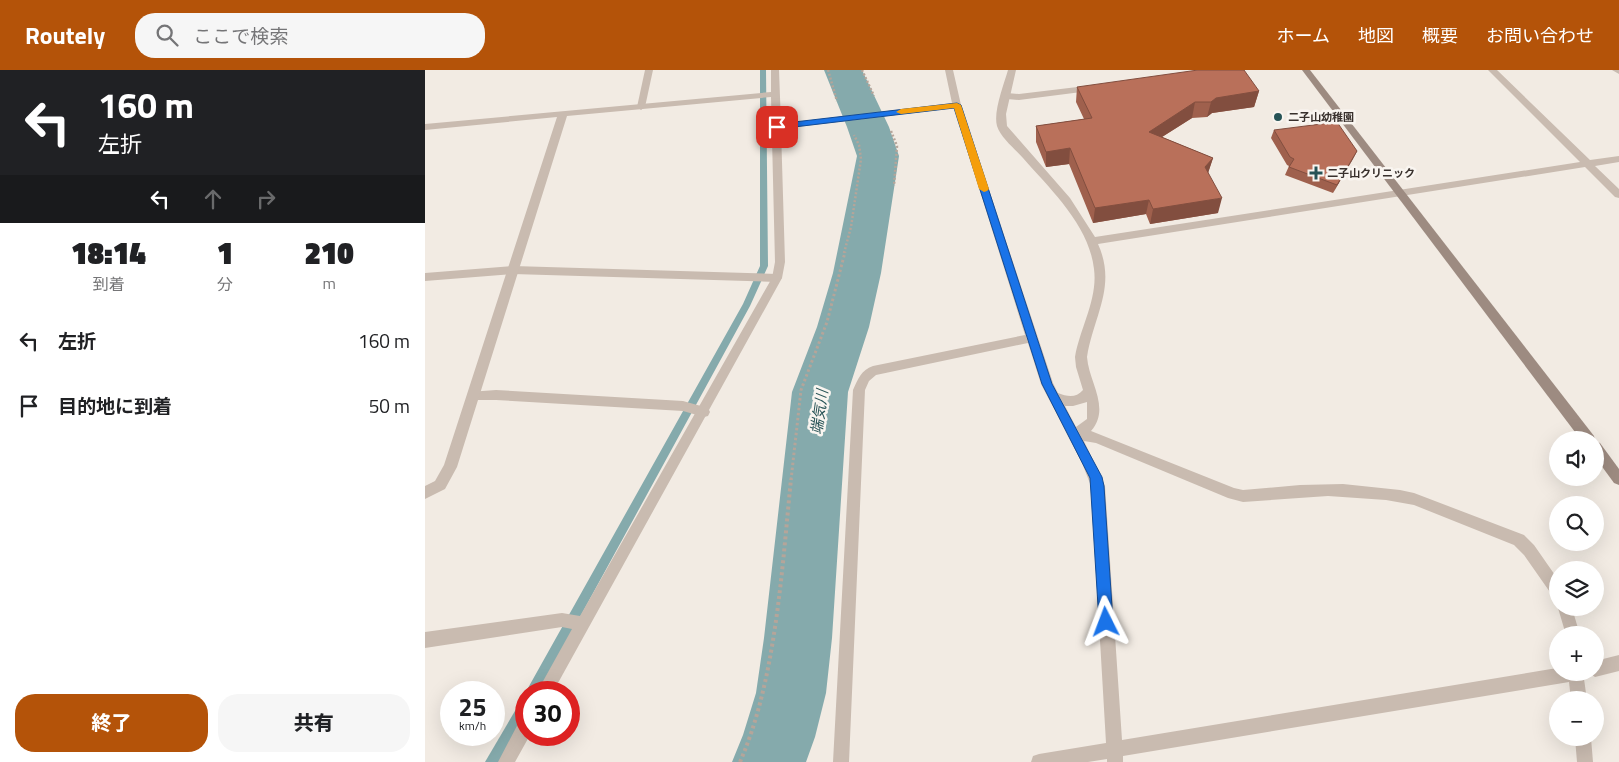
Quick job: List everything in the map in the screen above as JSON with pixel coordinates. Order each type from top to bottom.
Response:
[{"type":"street","points":[[641,106],[649,70]]},
{"type":"street","points":[[551,681],[777,278],[780,262],[775,70]]},
{"type":"street","points":[[949,70],[957,105],[1047,384],[1096,477],[1114,756]]},
{"type":"street","points":[[1012,70],[1001,114],[1002,126],[1005,132],[1064,198],[1093,241],[1101,274],[1101,285],[1081,356],[1090,390],[1094,416],[1085,430],[1073,434]]},
{"type":"street","points":[[1306,70],[1582,431]]},
{"type":"street","points":[[1492,70],[1619,196]]},
{"type":"street","points":[[1007,96],[1019,97],[1108,86]]},
{"type":"street","points":[[425,127],[776,94]]},
{"type":"street","points":[[777,127],[957,105]]},
{"type":"street","points":[[425,493],[440,485],[446,477],[563,114]]},
{"type":"street","points":[[1093,241],[1619,159]]},
{"type":"street","points":[[425,277],[513,270],[777,278]]},
{"type":"street","points":[[841,762],[859,390],[865,378],[873,370],[1032,338]]},
{"type":"street","points":[[1053,396],[1061,400],[1075,402],[1081,400],[1090,390]]},
{"type":"street","points":[[473,396],[496,395],[683,406],[703,412]]},
{"type":"street","points":[[1073,434],[1097,438],[1123,447],[1233,494],[1249,496],[1302,491],[1351,491],[1414,499],[1519,540],[1529,550],[1549,579]]},
{"type":"street","points":[[1604,460],[1619,479]]},
{"type":"street","points":[[425,640],[562,620],[583,624]]},
{"type":"street","points":[[1604,667],[1619,663]]},
{"type":"street","points":[[1039,762],[1114,756],[1549,678]]},
{"type":"street","points":[[506,762],[515,746]]},
{"type":"street","points":[[1584,746],[1585,762]]},
{"type":"path","points":[[740,762],[758,712],[765,679],[776,607],[801,390],[827,322],[851,226],[858,187],[861,159],[859,145],[846,118],[828,70]]},
{"type":"building","points":[[1198,70],[1244,70],[1259,91],[1216,98],[1211,102],[1195,102],[1149,132],[1213,158],[1205,167],[1222,198],[1153,209],[1149,200],[1095,208],[1070,148],[1046,152],[1036,126],[1092,118],[1077,87]]},
{"type":"building","points":[[1337,122],[1357,151],[1337,185],[1289,167],[1294,159],[1290,157],[1274,130]]},
{"type":"waterway","points":[[538,681],[747,304],[764,266],[763,70]]},
{"type":"waterway","name":"端気川","points":[[769,762],[779,737],[791,693],[798,638],[820,392],[843,327],[857,273],[878,156],[868,127],[843,70]]},
{"type":"waterway","points":[[492,762],[515,722]]},
{"type":"slow traffic","points":[[901,112],[957,105],[984,189]]},
{"type":"place","name":"二子山幼稚園","points":[[1278,117]]},
{"type":"place","name":"二子山クリニック","points":[[1316,173]]},
{"type":"route","points":[[777,127],[957,105],[1047,384],[1096,477],[1106,622]]}]
